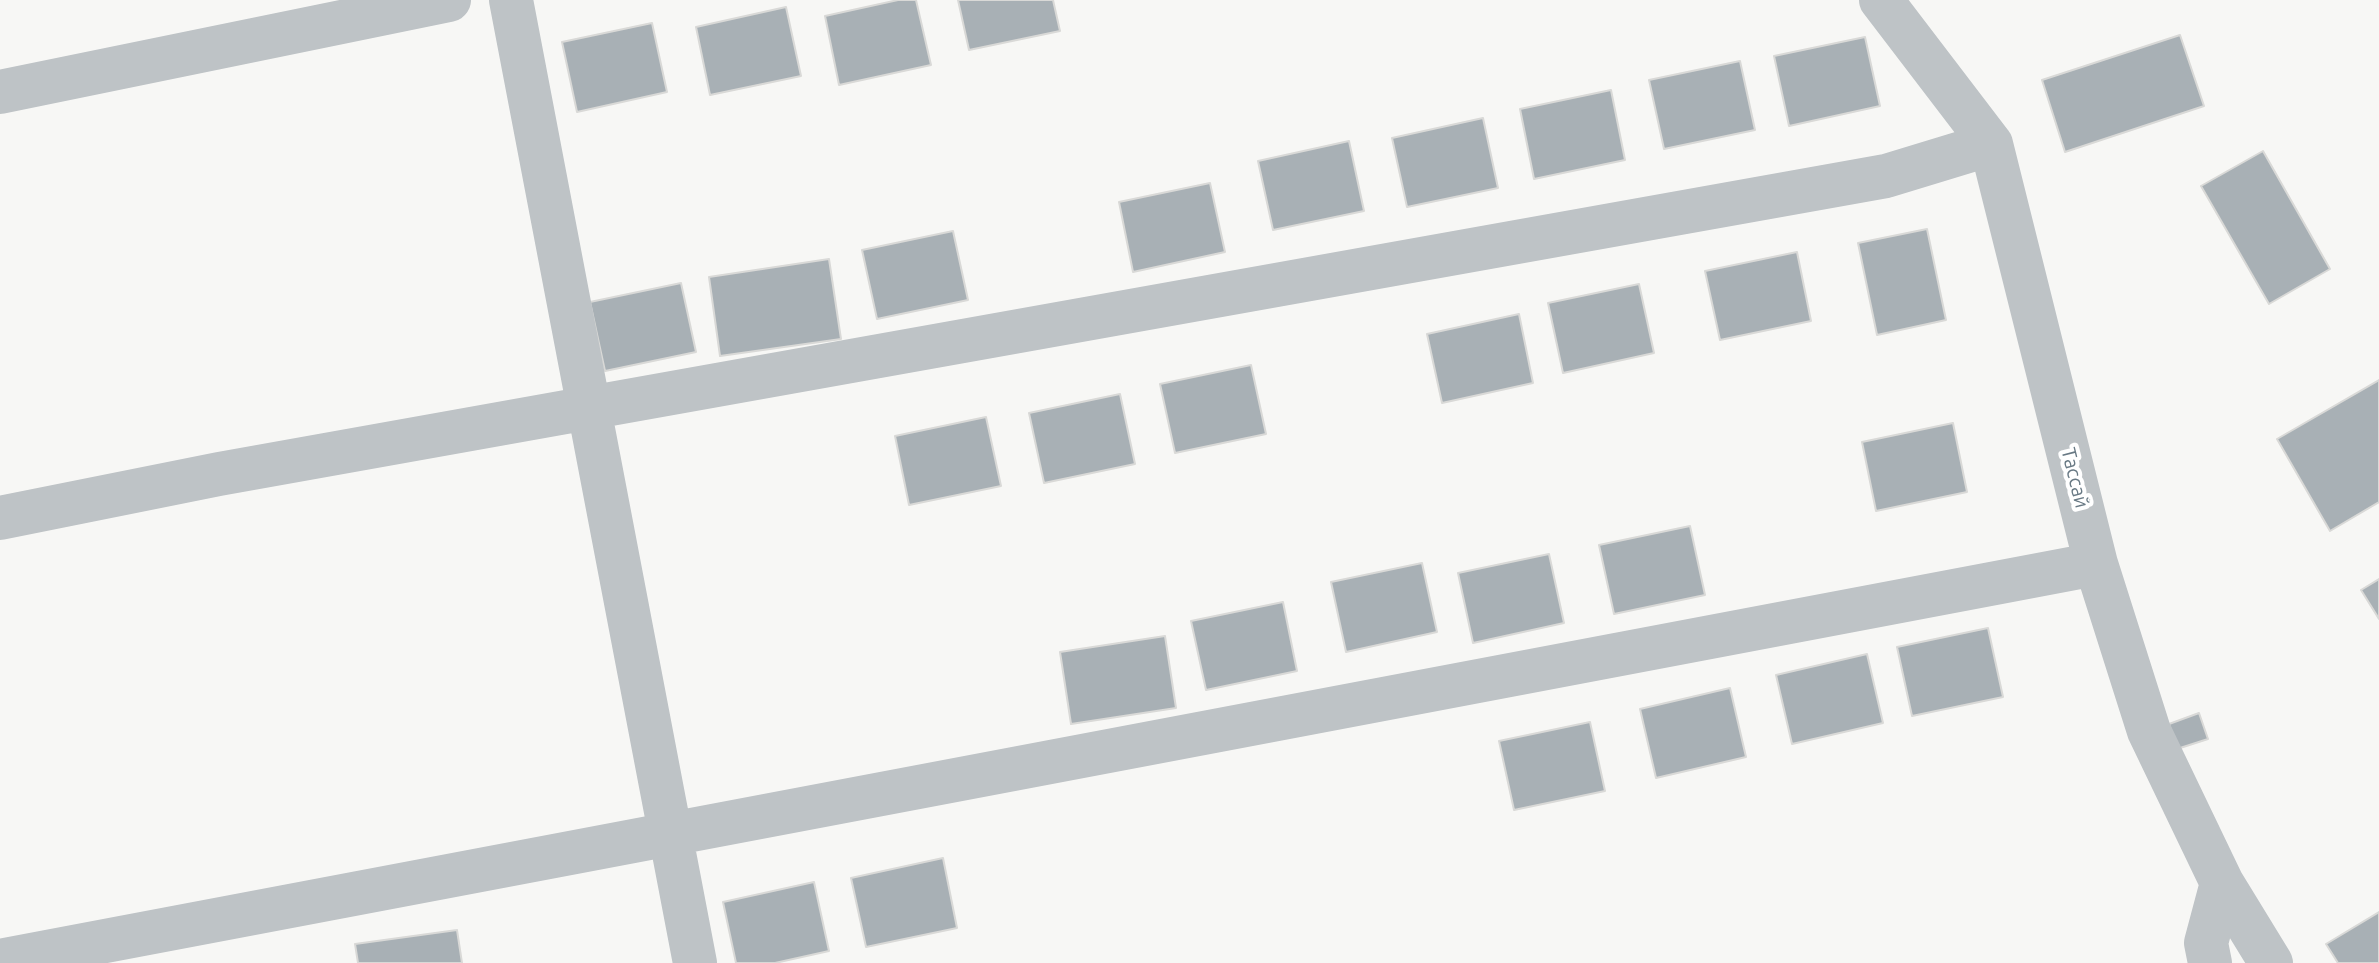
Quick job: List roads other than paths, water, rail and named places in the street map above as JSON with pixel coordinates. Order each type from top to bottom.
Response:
[{"type":"street","points":[[0,92],[449,0]]},
{"type":"street","points":[[511,0],[695,963]]},
{"type":"street","name":"Тассай","points":[[1881,0],[1991,144],[2096,564],[2149,731],[2222,883],[2271,963]]},
{"type":"street","points":[[0,518],[589,408],[1886,176],[1991,144]]},
{"type":"street","points":[[0,961],[2096,564]]},
{"type":"street","points":[[2210,963],[2206,943],[2222,883]]}]
